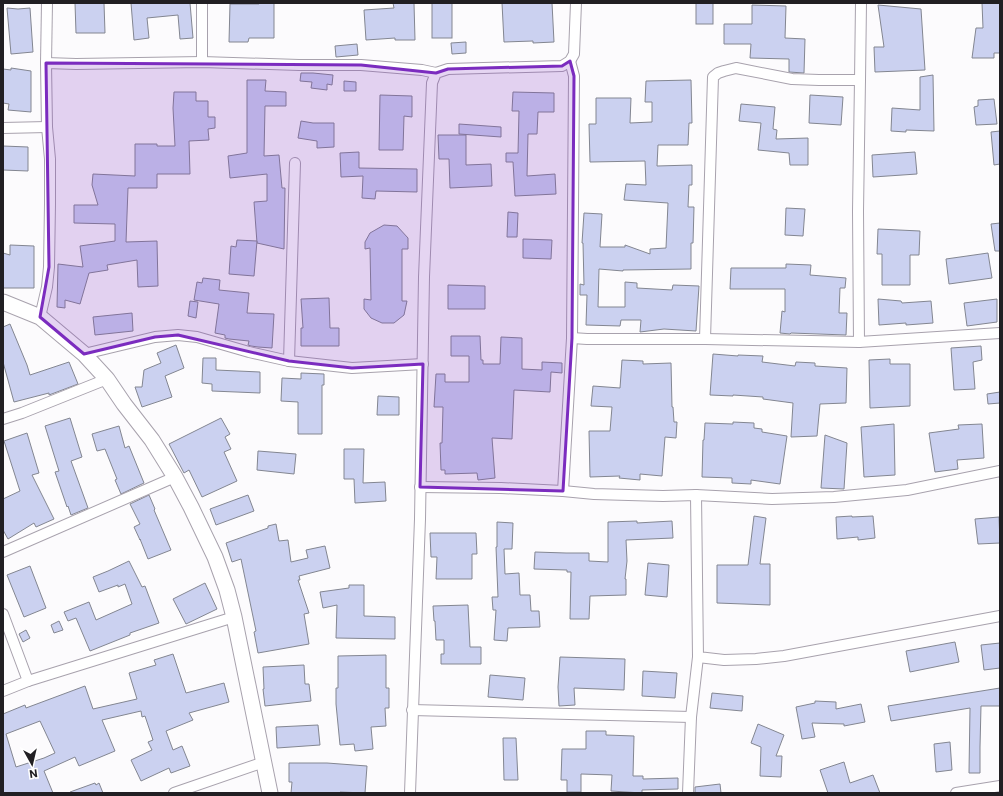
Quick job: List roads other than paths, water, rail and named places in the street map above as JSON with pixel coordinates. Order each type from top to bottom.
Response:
[{"type":"street","points":[[40,317],[47,287],[49,267],[50,159],[47,127],[47,3]]},
{"type":"street","points":[[202,3],[202,62]]},
{"type":"street","points":[[46,63],[202,62],[361,65],[422,70],[436,73],[448,69],[562,66],[570,61],[574,54],[576,3]]},
{"type":"street","points":[[859,342],[858,211],[861,3]]},
{"type":"street","points":[[563,491],[572,338],[574,76],[570,61]]},
{"type":"street","points":[[705,339],[713,77],[718,73],[736,68],[792,79],[860,80]]},
{"type":"street","points":[[410,793],[419,558],[424,277],[432,83],[436,73]]},
{"type":"street","points":[[3,128],[47,127]]},
{"type":"street","points":[[289,361],[295,163]]},
{"type":"street","points":[[3,302],[40,317],[84,354],[107,379],[152,440],[191,506],[215,557],[227,590],[234,617],[270,793]]},
{"type":"street","points":[[572,338],[859,342],[1000,333]]},
{"type":"street","points":[[84,354],[155,337],[178,335],[197,337],[248,352],[289,361],[352,368],[423,364]]},
{"type":"street","points":[[3,419],[22,413],[107,379]]},
{"type":"street","points":[[420,487],[501,488],[594,494],[663,496],[696,495],[772,498],[834,497],[907,490],[1000,471]]},
{"type":"street","points":[[3,552],[175,477]]},
{"type":"street","points":[[688,793],[691,717],[698,657],[696,495]]},
{"type":"street","points":[[3,614],[28,681]]},
{"type":"street","points":[[698,657],[724,660],[784,656],[1000,616]]},
{"type":"street","points":[[3,691],[28,681],[234,617]]},
{"type":"street","points":[[412,710],[691,717]]},
{"type":"street","points":[[174,793],[264,762]]},
{"type":"street","points":[[956,793],[987,791],[1000,786]]}]
